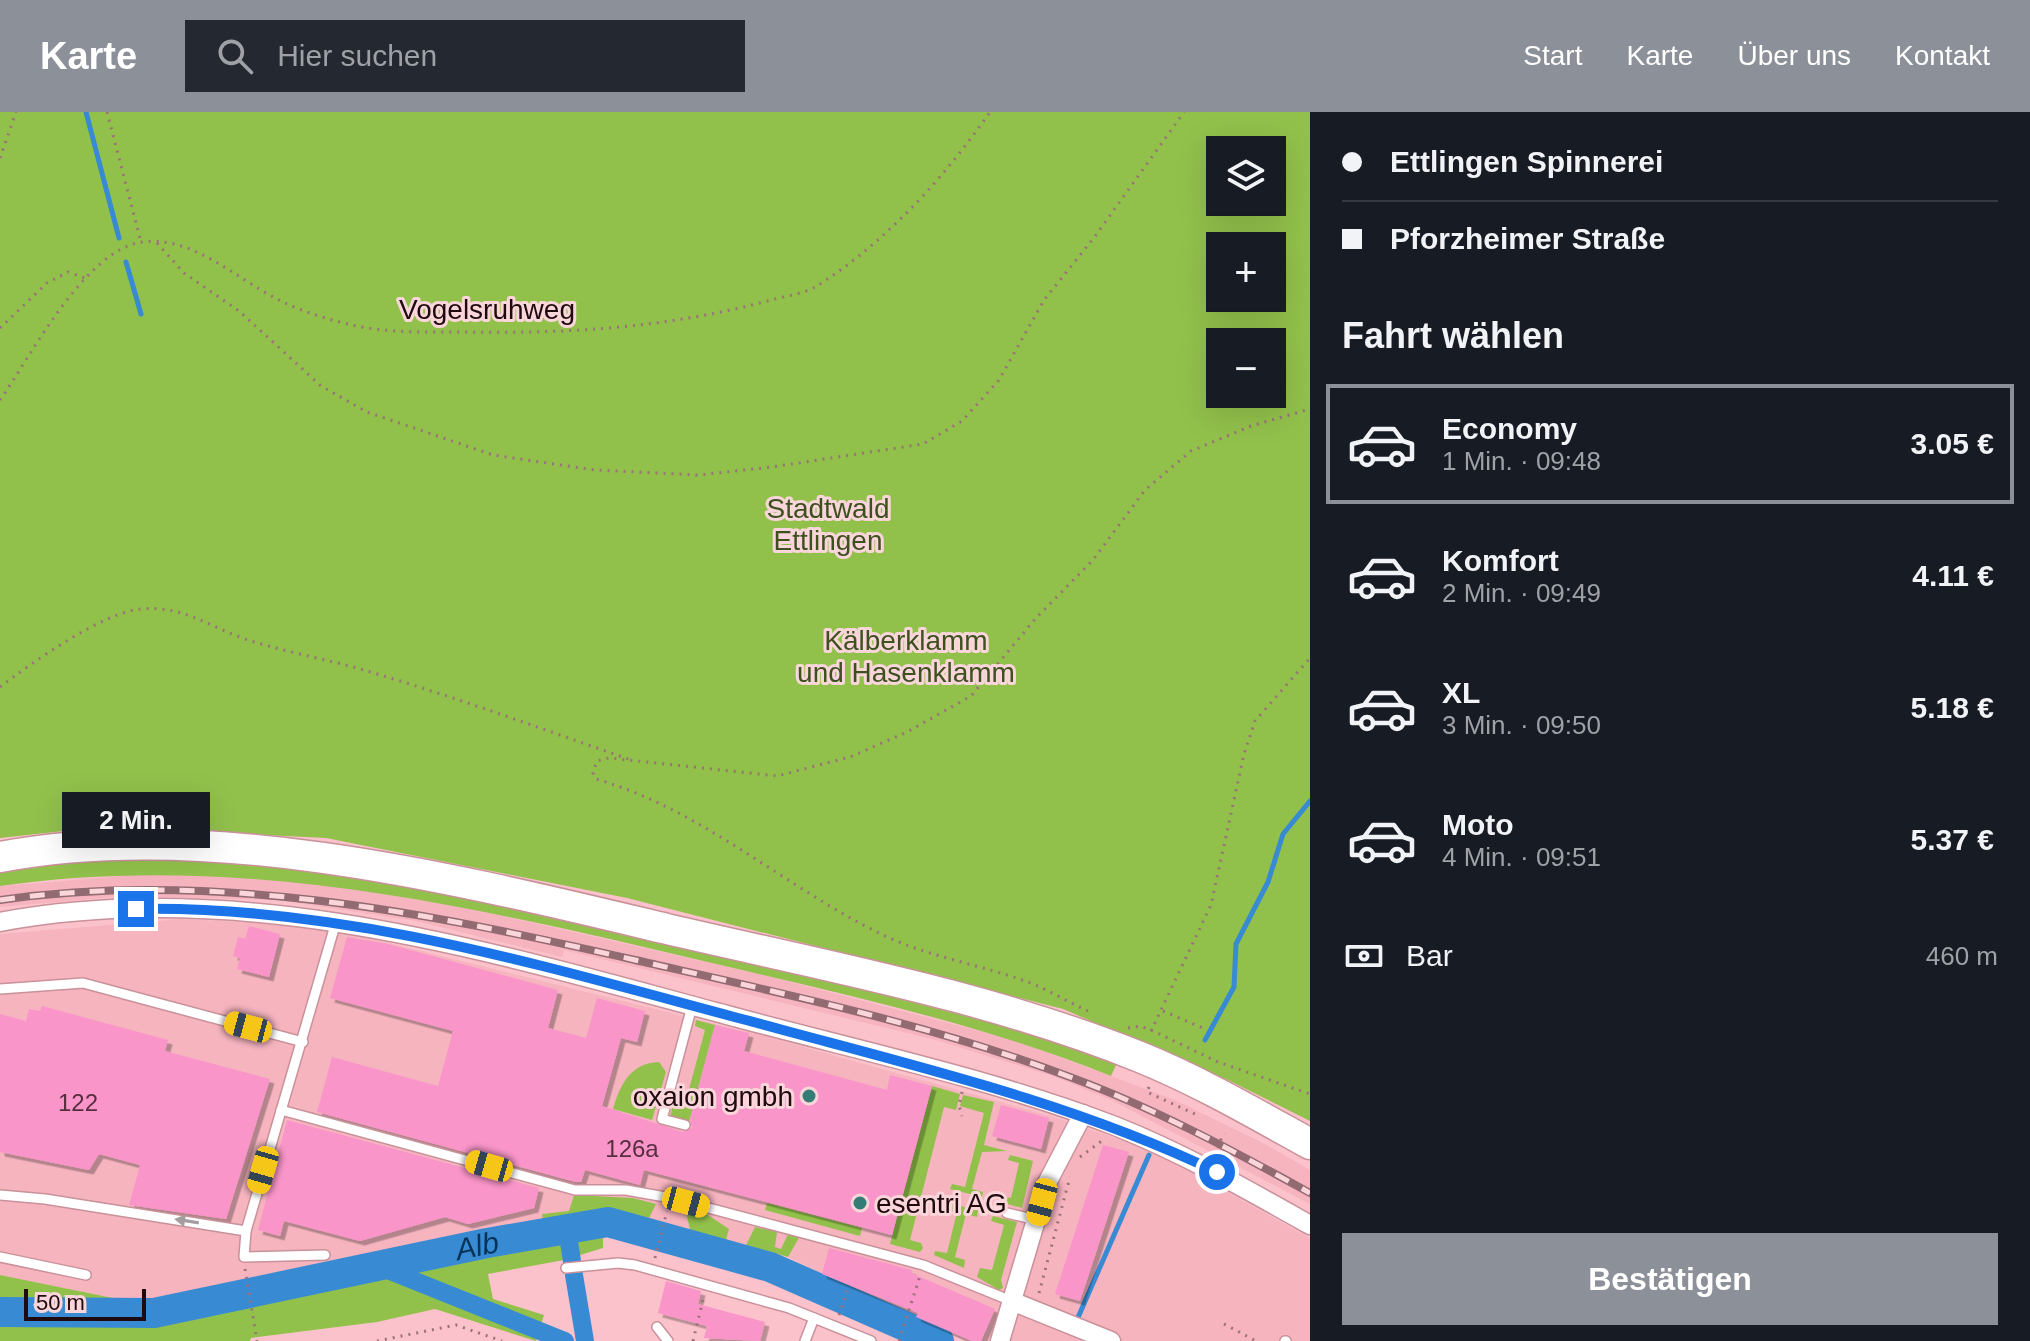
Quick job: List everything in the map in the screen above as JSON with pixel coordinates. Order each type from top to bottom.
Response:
[{"type":"main road","points":[[0,857],[134,846],[263,851],[382,868],[597,912],[962,999],[1054,1025],[1142,1058],[1224,1096],[1310,1144]]},
{"type":"street","points":[[0,922],[102,910],[179,908],[247,911],[336,922],[442,942],[965,1079],[1083,1114],[1217,1172],[1310,1225]]},
{"type":"street","points":[[1000,1341],[1047,1183],[1083,1114]]},
{"type":"street","points":[[1014,1302],[1111,1341]]},
{"type":"lane","points":[[325,1255],[244,1257],[246,1231],[336,922]]},
{"type":"lane","points":[[0,989],[83,983],[303,1042]]},
{"type":"lane","points":[[685,1125],[662,1119],[692,1006]]},
{"type":"lane","points":[[281,1110],[575,1190],[626,1190],[671,1198],[923,1265],[1014,1302]]},
{"type":"lane","points":[[0,1195],[246,1231]]},
{"type":"lane","points":[[1007,1213],[1037,1220]]},
{"type":"lane","points":[[0,1257],[86,1275]]},
{"type":"lane","points":[[566,1268],[618,1263],[707,1285],[814,1318],[871,1341]]},
{"type":"lane","points":[[805,1341],[814,1318]]},
{"type":"lane","points":[[657,1327],[668,1341]]},
{"type":"path","points":[[0,158],[16,112]]},
{"type":"path","points":[[107,112],[141,242]]},
{"type":"path","name":"Vogelsruhweg","points":[[0,400],[85,278],[115,251],[141,242],[184,245],[285,303],[353,326],[418,332],[524,333],[649,325],[708,316],[814,288],[883,236],[941,177],[990,112]]},
{"type":"path","points":[[157,243],[184,273],[239,311],[321,386],[367,412],[493,455],[595,470],[698,475],[772,467],[923,444],[962,421],[999,380],[1044,300],[1096,235],[1184,112]]},
{"type":"path","points":[[0,328],[47,283],[68,272],[85,278]]},
{"type":"path","points":[[1093,1014],[1035,985],[917,949],[881,934],[777,874],[710,828],[650,796],[596,779],[593,773],[597,761],[609,758],[777,776],[850,757],[907,732],[971,696],[1036,618],[1093,560],[1145,490],[1191,451],[1251,426],[1310,409]]},
{"type":"path","points":[[0,687],[42,655],[110,620],[139,608],[169,609],[201,618],[244,639],[437,693],[641,763]]},
{"type":"path","points":[[1151,1030],[1163,1011],[1211,905],[1244,754],[1255,721],[1310,658]]},
{"type":"path","points":[[1163,1011],[1205,1029]]},
{"type":"path","points":[[1115,1026],[1151,1030],[1186,1048],[1310,1094]]},
{"type":"path","points":[[962,1116],[959,1105],[965,1079]]},
{"type":"path","points":[[1149,1087],[1147,1092],[1197,1115],[1196,1118]]},
{"type":"path","points":[[1075,1160],[1105,1138],[1112,1140],[1118,1127]]},
{"type":"path","points":[[1213,1156],[1224,1133]]},
{"type":"path","points":[[1034,1310],[1071,1175]]},
{"type":"path","points":[[658,1247],[664,1226]]},
{"type":"path","points":[[899,1341],[911,1311],[923,1265]]},
{"type":"path","points":[[247,1283],[257,1341]]},
{"type":"path","points":[[693,1341],[707,1285]]},
{"type":"path","points":[[843,1303],[849,1286]]},
{"type":"path","points":[[1224,1324],[1256,1341]]},
{"type":"path","points":[[377,1341],[456,1325],[502,1341]]},
{"type":"shaded area","points":[[151,874],[206,874],[332,885],[463,907],[767,976],[1014,1040],[1175,1100],[1267,1145],[1310,1170],[1310,1204],[1111,1100],[1053,1076],[932,1039],[564,950],[562,957],[416,921],[278,900],[126,896],[0,907],[0,886]]},
{"type":"shaded area","points":[[181,919],[279,924],[353,934],[760,1035],[1051,1116],[1153,1151],[1310,1238],[1310,1341],[965,1341],[788,1257],[645,1217],[607,1210],[247,1283],[152,1306],[0,1275],[0,934]]},
{"type":"green space","name":"Stadtwald Ettlingen","points":[[0,112],[1310,112],[1310,1121],[1228,1080],[1063,1009],[627,898],[326,838],[100,827],[0,838]]},
{"type":"green space","points":[[128,857],[278,865],[461,896],[768,965],[1008,1027],[1117,1063],[1111,1076],[1014,1041],[866,1000],[450,905],[272,881],[182,876],[91,877],[0,886],[0,868]]},
{"type":"green space","points":[[696,1020],[715,1025],[689,1122],[670,1117],[674,1101],[685,1104],[705,1030],[695,1026]]},
{"type":"green space","points":[[659,1062],[666,1072],[652,1120],[613,1109],[628,1076],[641,1066]]},
{"type":"green space","points":[[932,1086],[960,1094],[956,1110],[944,1107],[910,1240],[921,1243],[923,1248],[920,1252],[890,1244]]},
{"type":"green space","points":[[963,1095],[994,1102],[984,1145],[1007,1151],[982,1152],[972,1189],[983,1192],[982,1197],[950,1189],[952,1184],[965,1187],[984,1113],[960,1106]]},
{"type":"green space","points":[[1010,1155],[1033,1161],[1022,1208],[997,1201],[998,1196],[1011,1198],[1019,1163],[1008,1160]]},
{"type":"green space","points":[[574,1195],[633,1198],[656,1204],[649,1218],[607,1210],[543,1221],[542,1214],[569,1211]]},
{"type":"green space","points":[[767,1203],[862,1228],[860,1236],[765,1210]]},
{"type":"green space","points":[[947,1203],[978,1210],[977,1217],[966,1214],[955,1257],[965,1260],[964,1268],[934,1255],[935,1251],[947,1253],[957,1212],[945,1209]]},
{"type":"green space","points":[[686,1212],[705,1213],[729,1229],[726,1240],[690,1230]]},
{"type":"green space","points":[[993,1216],[1017,1222],[1001,1280],[1003,1288],[999,1290],[977,1277],[980,1268],[992,1270],[1004,1225],[991,1221]]},
{"type":"green space","points":[[755,1227],[777,1232],[775,1247],[781,1249],[788,1234],[800,1236],[788,1257],[746,1245]]},
{"type":"green space","points":[[603,1228],[603,1248],[564,1260],[488,1274],[493,1299],[544,1315],[536,1341],[435,1309],[377,1322],[251,1338],[250,1341],[0,1341],[0,1275],[152,1306],[240,1285],[244,1302]]},
{"type":"building","points":[[249,926],[280,934],[269,977],[237,969],[240,958],[233,956],[238,937],[245,939]]},
{"type":"building","points":[[347,937],[388,944],[558,990],[548,1028],[586,1038],[597,998],[645,1011],[637,1042],[621,1038],[602,1106],[683,1132],[692,1128],[690,1119],[715,1025],[749,1033],[744,1051],[887,1090],[890,1075],[932,1086],[892,1235],[644,1170],[640,1185],[585,1170],[581,1182],[576,1182],[317,1112],[332,1057],[438,1086],[453,1031],[330,998]]},
{"type":"building","points":[[42,1006],[168,1040],[165,1051],[270,1079],[226,1219],[129,1205],[140,1165],[99,1154],[89,1170],[0,1152],[0,1014],[26,1021],[29,1009],[40,1011]]},
{"type":"building","points":[[1001,1105],[1049,1118],[1041,1149],[992,1136]]},
{"type":"building","points":[[287,1120],[539,1188],[534,1208],[468,1224],[445,1217],[360,1241],[284,1221],[280,1236],[258,1230]]},
{"type":"building","points":[[1103,1145],[1129,1152],[1080,1301],[1055,1294]]},
{"type":"building","points":[[829,1248],[912,1270],[911,1273],[995,1309],[981,1341],[972,1341],[916,1317],[918,1313],[822,1274]]},
{"type":"building","points":[[666,1281],[701,1291],[698,1304],[765,1322],[760,1341],[704,1338],[707,1326],[658,1313]]},
{"type":"waterway","points":[[86,112],[119,238]]},
{"type":"waterway","points":[[126,262],[141,314]]},
{"type":"waterway","points":[[1205,1040],[1234,987],[1236,944],[1268,882],[1283,834],[1310,801]]},
{"type":"waterway","points":[[1076,1322],[1149,1155]]},
{"type":"waterway","name":"Alb","points":[[0,1312],[154,1313],[487,1243],[608,1222],[770,1267],[939,1341]]},
{"type":"waterway","points":[[567,1229],[572,1261]]},
{"type":"waterway","points":[[380,1267],[565,1341]]},
{"type":"waterway","points":[[574,1275],[585,1341]]},
{"type":"railway","points":[[0,900],[81,892],[161,890],[240,893],[399,912],[556,942],[855,1011],[1017,1058],[1101,1089],[1162,1116],[1310,1193]]},
{"type":"place","name":"oxaion gmbh","points":[[809,1096]]},
{"type":"place","name":"esentri AG","points":[[860,1203]]},
{"type":"route","points":[[136,909],[247,911],[293,916],[452,944],[1022,1095],[1118,1127],[1217,1172]]},
{"type":"park label","name":"Kälberklamm und Hasenklamm","points":[[906,656]]}]
